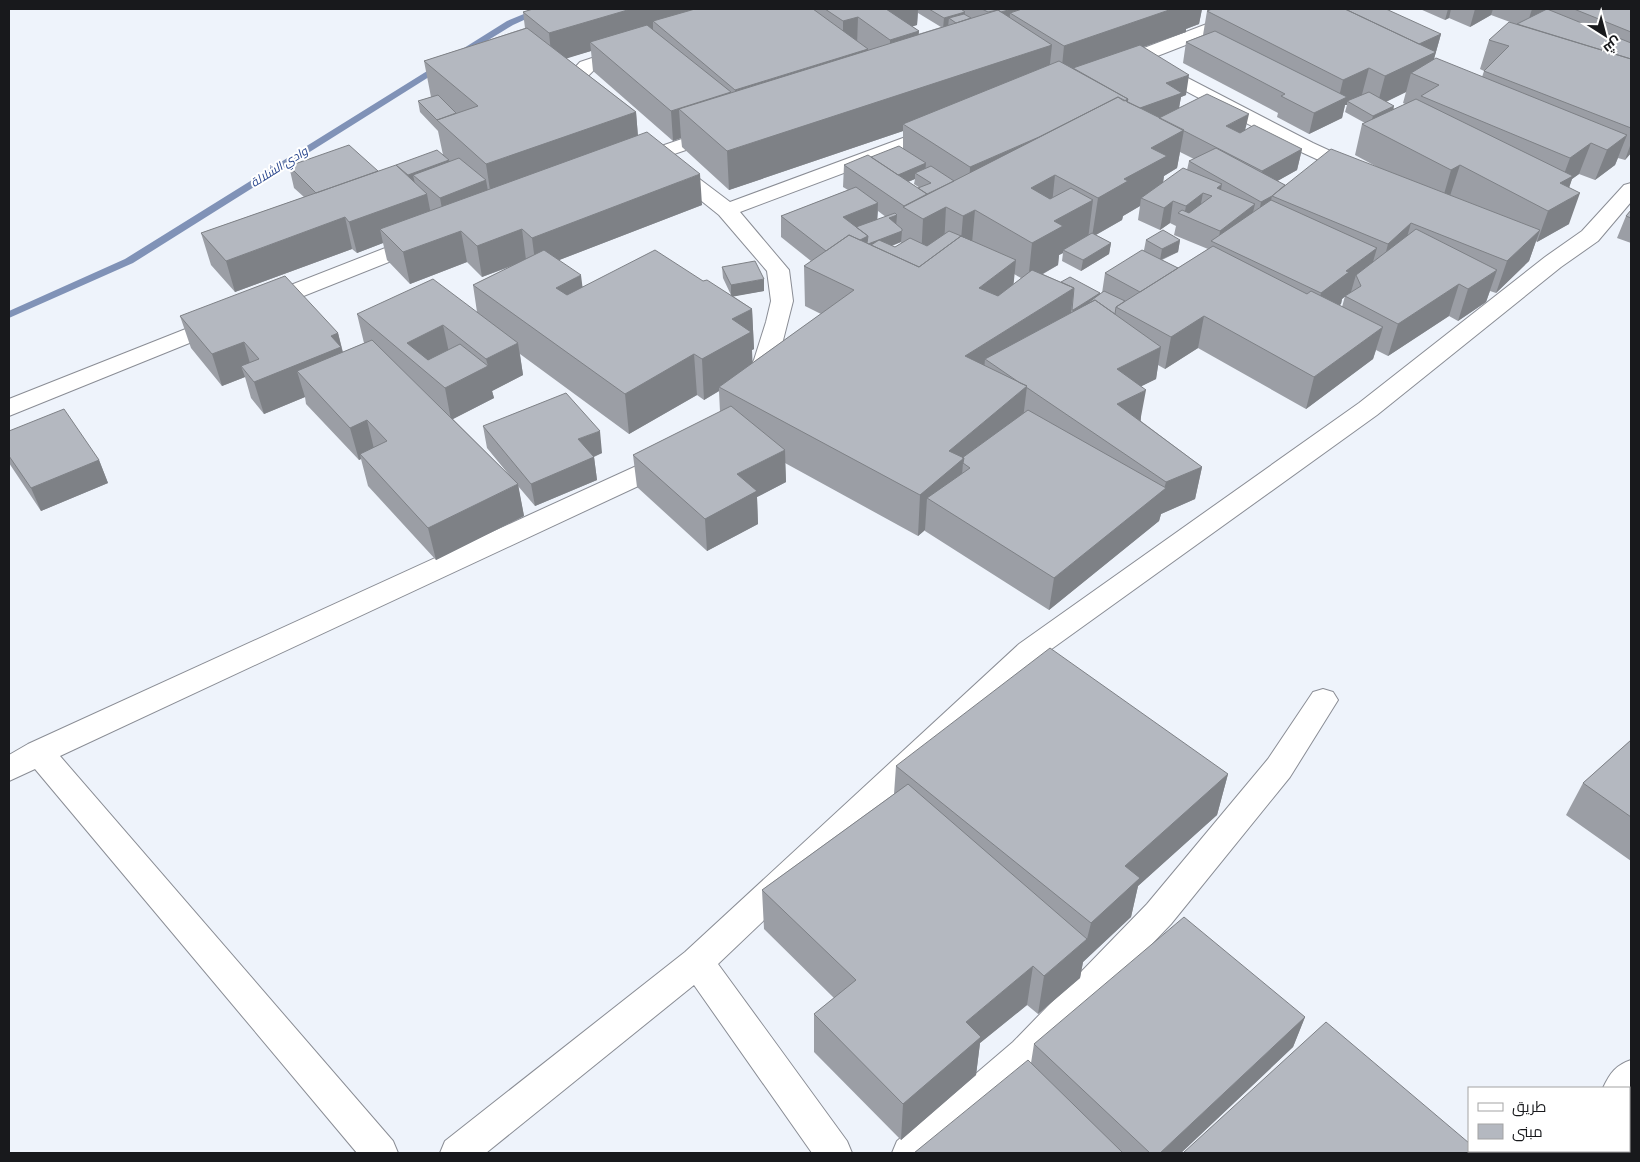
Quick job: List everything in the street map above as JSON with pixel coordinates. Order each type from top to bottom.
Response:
[{"type":"street","points":[[1099,71],[1262,9]]},
{"type":"street","points":[[612,118],[578,88],[580,73],[587,66],[647,47]]},
{"type":"street","points":[[1136,57],[1306,147],[1377,180]]},
{"type":"street","points":[[727,210],[960,123]]},
{"type":"street","points":[[618,168],[738,126]]},
{"type":"street","points":[[633,136],[727,210],[778,270],[782,301],[766,360],[748,388],[735,402]]},
{"type":"street","points":[[458,1153],[697,962],[1029,652],[1368,409],[1544,258],[1590,236],[1631,189]]},
{"type":"street","points":[[9,408],[436,235]]},
{"type":"street","points":[[9,769],[39,752],[653,469],[685,449]]},
{"type":"street","points":[[910,1153],[1025,1053],[1160,914],[1280,768],[1324,700]]},
{"type":"street","points":[[39,752],[380,1153]]},
{"type":"street","points":[[697,962],[834,1153]]},
{"type":"street","points":[[1622,1087],[1631,1076]]},
{"type":"building","points":[[533,9],[631,9],[549,33],[523,12]]},
{"type":"building","points":[[695,9],[813,9],[868,49],[735,90],[653,21]]},
{"type":"building","points":[[825,9],[886,9],[919,31],[890,40],[858,17],[843,21]]},
{"type":"building","points":[[929,9],[961,9],[965,12],[944,18]]},
{"type":"building","points":[[982,9],[1012,9],[1001,12],[998,10],[988,12]]},
{"type":"building","points":[[1022,9],[1172,9],[1064,46],[1010,13]]},
{"type":"building","points":[[1212,9],[1345,9],[1436,52],[1385,76],[1369,68],[1343,80],[1207,11]]},
{"type":"building","points":[[1345,9],[1386,9],[1441,34],[1419,44]]},
{"type":"building","points":[[1547,9],[1631,43],[1631,59],[1517,24]]},
{"type":"building","points":[[1574,9],[1631,9],[1631,32]]},
{"type":"building","points":[[998,10],[1052,45],[727,151],[679,109]]},
{"type":"building","points":[[964,14],[971,18],[956,23],[949,18]]},
{"type":"building","points":[[1509,22],[1631,59],[1631,128],[1484,71],[1509,46],[1489,40]]},
{"type":"building","points":[[647,25],[731,92],[671,111],[590,42]]},
{"type":"building","points":[[527,28],[636,112],[486,164],[437,120],[478,106],[424,61]]},
{"type":"building","points":[[1215,31],[1347,97],[1314,113],[1281,96],[1285,94],[1186,42]]},
{"type":"building","points":[[1140,45],[1189,75],[1166,83],[1182,93],[1140,108],[1127,102],[1128,99],[1073,68]]},
{"type":"building","points":[[1436,58],[1627,135],[1607,150],[1591,143],[1570,158],[1421,96],[1439,85],[1411,73]]},
{"type":"building","points":[[1059,61],[1128,99],[1124,101],[1118,97],[1039,137],[970,167],[903,124]]},
{"type":"building","points":[[1369,92],[1394,106],[1373,116],[1347,101]]},
{"type":"building","points":[[1207,94],[1249,114],[1226,126],[1240,133],[1254,125],[1302,149],[1262,171],[1159,118]]},
{"type":"building","points":[[438,95],[456,113],[437,120],[418,101]]},
{"type":"building","points":[[1118,97],[1184,130],[1151,148],[1167,156],[1124,179],[1128,181],[1098,198],[1055,175],[1031,188],[1050,199],[1071,188],[1093,200],[1054,221],[1063,226],[1032,243],[975,210],[963,216],[946,207],[923,219],[903,207]]},
{"type":"building","points":[[1416,99],[1573,176],[1560,183],[1580,193],[1548,211],[1460,165],[1451,170],[1362,124]]},
{"type":"building","points":[[647,132],[700,174],[532,238],[522,229],[477,246],[461,231],[403,252],[380,229]]},
{"type":"building","points":[[349,145],[378,171],[316,193],[289,166]]},
{"type":"building","points":[[899,146],[926,163],[898,175],[871,157]]},
{"type":"building","points":[[1216,148],[1285,185],[1261,202],[1189,161]]},
{"type":"building","points":[[1331,149],[1540,230],[1507,261],[1411,223],[1388,244],[1272,196]]},
{"type":"building","points":[[437,150],[449,160],[408,175],[396,165]]},
{"type":"building","points":[[868,155],[927,194],[904,206],[844,165]]},
{"type":"building","points":[[459,158],[486,180],[440,198],[413,175]]},
{"type":"building","points":[[396,165],[427,194],[349,222],[345,217],[226,261],[201,233]]},
{"type":"building","points":[[931,166],[954,181],[927,194],[918,188],[931,183],[915,173]]},
{"type":"building","points":[[1183,168],[1222,184],[1217,188],[1255,204],[1220,231],[1178,213],[1182,210],[1189,213],[1212,196],[1203,193],[1186,206],[1173,201],[1164,208],[1141,198]]},
{"type":"building","points":[[856,187],[878,203],[843,217],[868,236],[860,240],[849,235],[826,251],[781,216]]},
{"type":"building","points":[[1271,200],[1377,248],[1321,293],[1211,241]]},
{"type":"building","points":[[1631,210],[1631,218],[1626,216]]},
{"type":"building","points":[[895,213],[897,215],[889,218],[902,231],[868,244],[868,236],[856,227]]},
{"type":"building","points":[[1416,229],[1497,270],[1468,289],[1459,284],[1398,324],[1345,296],[1361,286],[1356,275]]},
{"type":"building","points":[[1163,230],[1180,240],[1162,249],[1146,240]]},
{"type":"building","points":[[949,231],[971,240],[961,236],[919,267],[871,245],[879,240],[895,247],[910,238],[927,246]]},
{"type":"building","points":[[1092,233],[1111,243],[1083,260],[1063,250]]},
{"type":"building","points":[[849,235],[919,267],[961,236],[1016,260],[979,288],[998,296],[1032,270],[1074,288],[965,356],[1027,386],[949,451],[964,458],[920,495],[719,387],[854,290],[804,266]]},
{"type":"building","points":[[1213,246],[1307,294],[1311,291],[1383,327],[1314,377],[1204,316],[1171,337],[1116,307]]},
{"type":"building","points":[[544,250],[581,275],[556,288],[567,295],[655,250],[703,281],[707,280],[752,309],[732,319],[751,332],[702,359],[694,354],[625,394],[473,285]]},
{"type":"building","points":[[1142,250],[1178,268],[1140,292],[1105,273]]},
{"type":"building","points":[[755,261],[764,279],[731,285],[722,267]]},
{"type":"building","points":[[285,276],[338,333],[331,336],[341,347],[254,382],[241,366],[259,359],[244,342],[212,354],[180,316]]},
{"type":"building","points":[[1070,277],[1100,293],[1072,310],[1074,288],[1061,282]]},
{"type":"building","points":[[433,279],[518,343],[486,359],[443,325],[407,343],[428,360],[460,344],[488,366],[445,388],[357,314]]},
{"type":"building","points":[[1104,291],[1125,301],[1116,307],[1115,314],[1095,300],[1085,305]]},
{"type":"building","points":[[1095,300],[1161,347],[1117,369],[1146,390],[1117,404],[1202,467],[1166,482],[985,359]]},
{"type":"building","points":[[372,340],[518,484],[428,528],[360,454],[387,441],[367,420],[350,428],[297,371]]},
{"type":"building","points":[[566,393],[600,431],[578,439],[594,457],[531,484],[483,426]]},
{"type":"building","points":[[731,406],[785,450],[737,474],[757,491],[705,519],[633,455]]},
{"type":"building","points":[[64,409],[99,460],[31,488],[9,456],[9,431]]},
{"type":"building","points":[[1028,410],[1166,488],[1054,578],[927,498],[970,468],[963,463],[964,458],[962,458]]},
{"type":"building","points":[[1050,648],[1228,774],[1125,866],[1140,878],[1091,923],[896,766]]},
{"type":"building","points":[[1631,740],[1631,817],[1583,783]]},
{"type":"building","points":[[908,784],[1087,939],[1044,976],[1033,966],[966,1022],[981,1037],[903,1104],[814,1014],[856,980],[762,890]]},
{"type":"building","points":[[1184,917],[1305,1017],[1160,1153],[1150,1153],[1034,1044]]},
{"type":"building","points":[[1326,1022],[1468,1142],[1468,1152],[1477,1152],[1476,1153],[1183,1153]]},
{"type":"building","points":[[1028,1060],[1123,1153],[914,1153]]},
{"type":"building","points":[[1630,1127],[1631,1153],[1604,1153],[1630,1152]]},
{"type":"waterway","name":"وادي الشلالة","points":[[461,53],[510,23],[543,9]]},
{"type":"waterway","name":"وادي الشلالة","points":[[9,315],[129,261],[443,65]]}]
